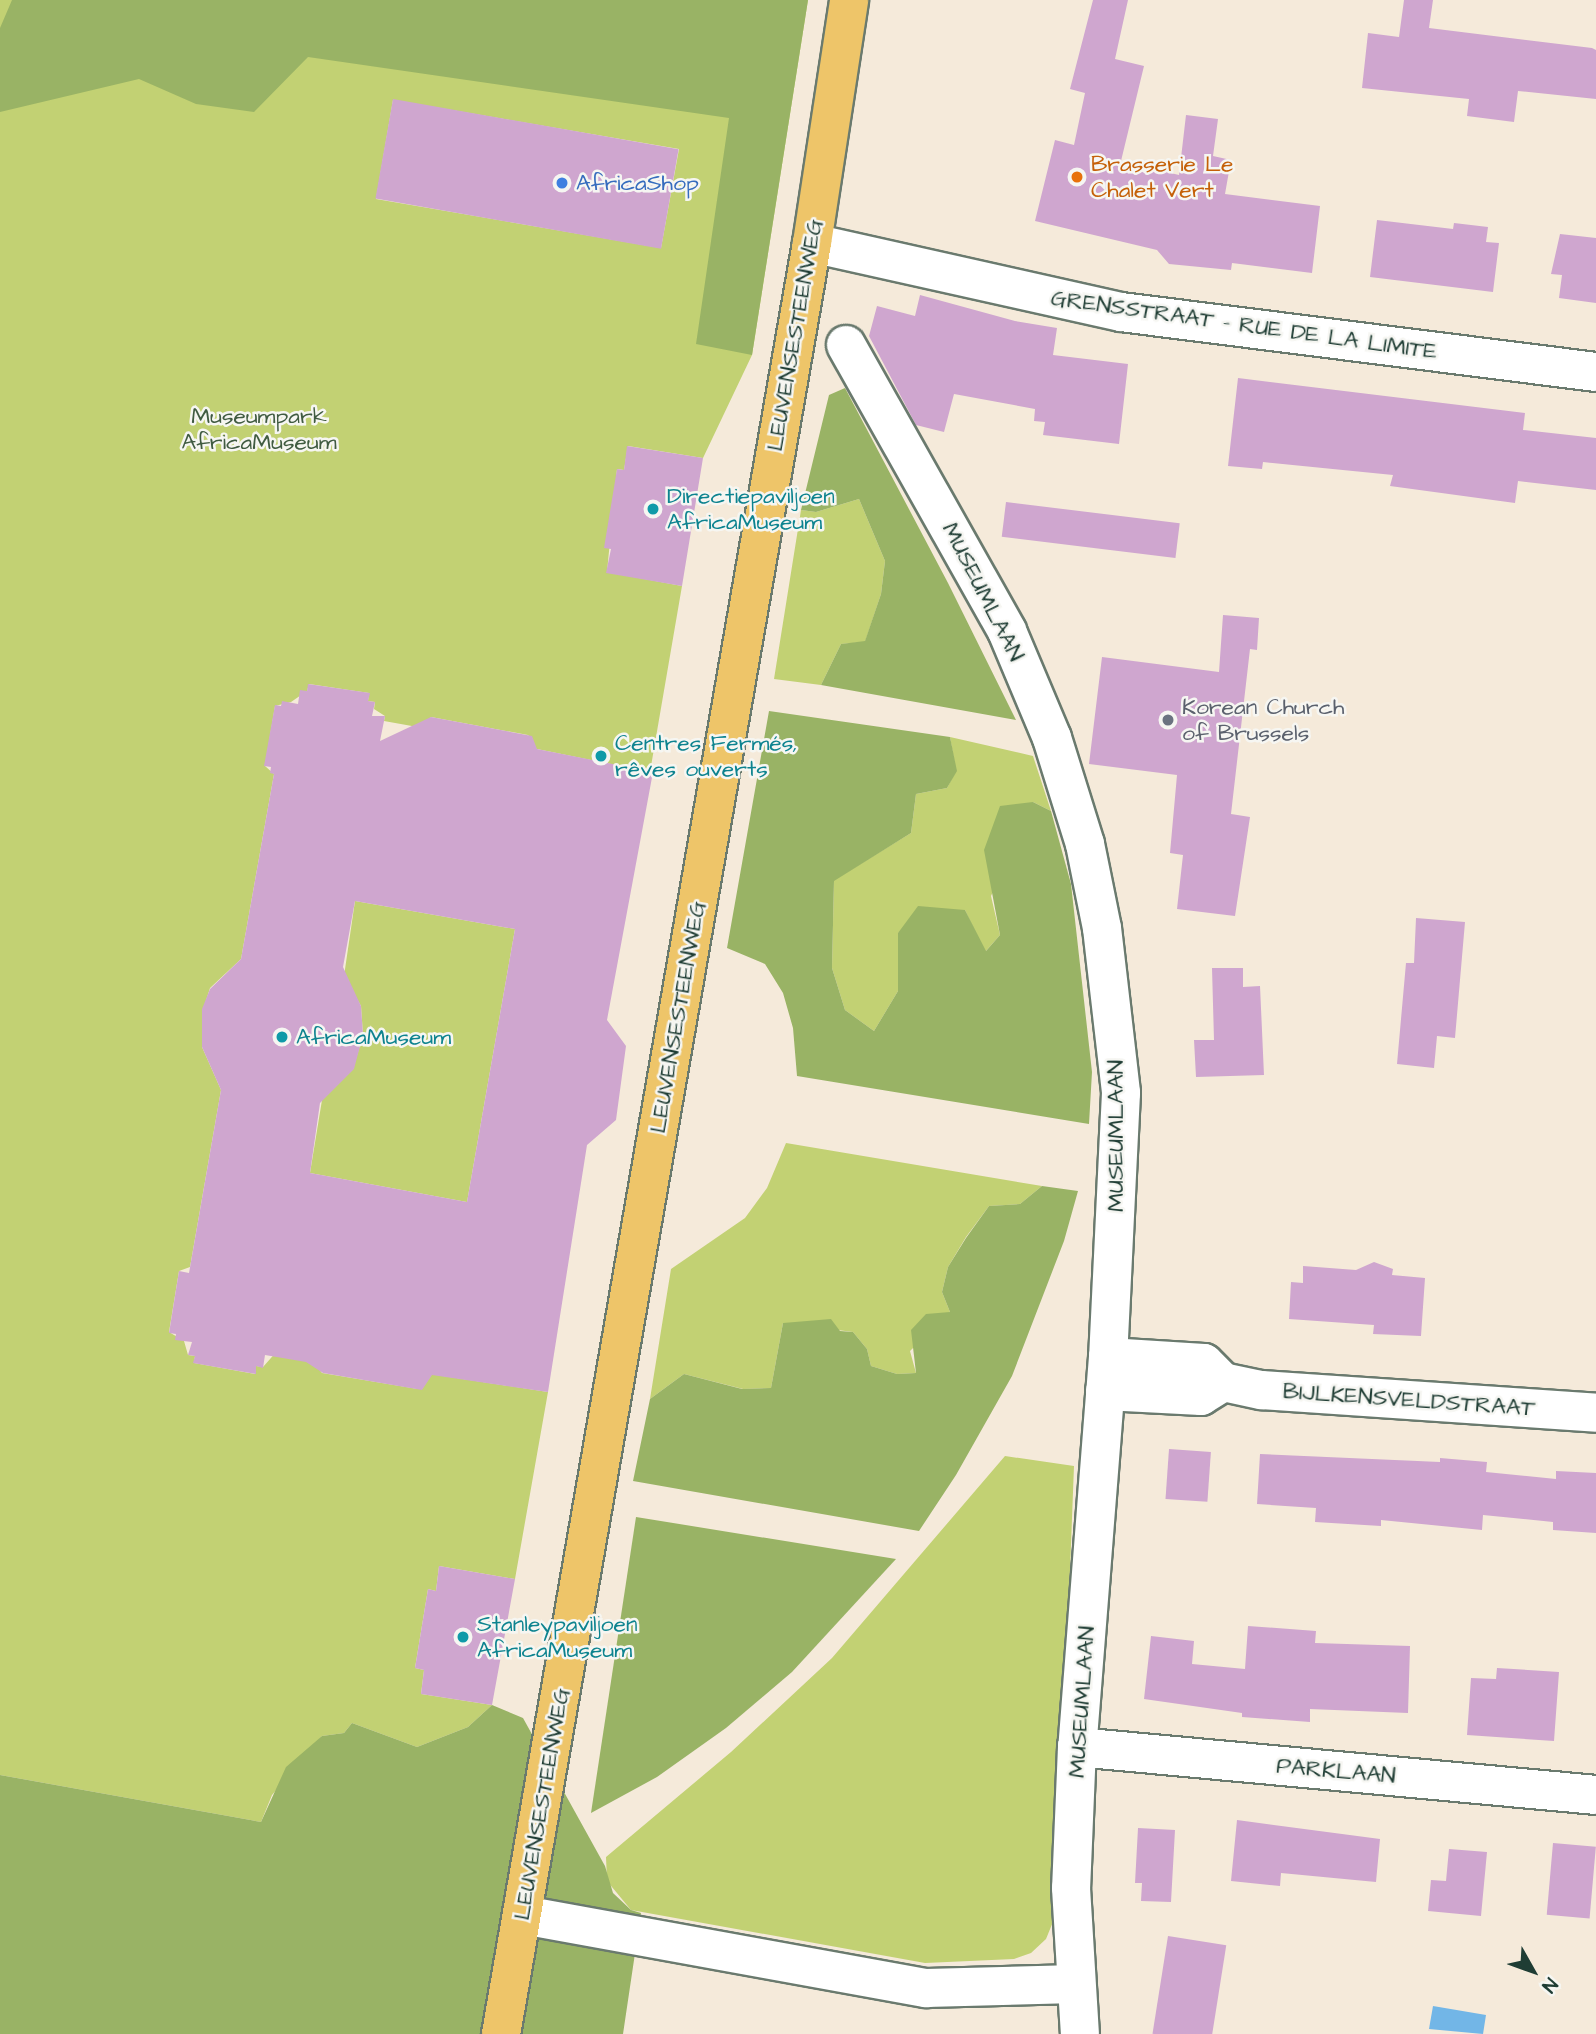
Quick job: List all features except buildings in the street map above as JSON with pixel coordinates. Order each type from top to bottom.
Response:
[{"type":"main road","name":"LEUVENSESTEENWEG","points":[[501,2034],[812,243],[849,0]]},
{"type":"street","name":"GRENSSTRAAT - RUE DE LA LIMITE","points":[[812,243],[1121,312],[1596,372]]},
{"type":"street","name":"MUSEUMLAAN","points":[[846,345],[1007,631],[1052,738],[1085,844],[1102,928],[1121,1093],[1106,1374],[1077,1747],[1071,1888],[1080,2034]]},
{"type":"street","name":"BIJLKENSVELDSTRAAT","points":[[1106,1374],[1204,1363],[1223,1382],[1262,1390],[1596,1413]]},
{"type":"street","name":"PARKLAAN","points":[[1077,1747],[1596,1795]]},
{"type":"street","points":[[523,1915],[926,1988],[1076,1984]]},
{"type":"green space","name":"Museumpark AfricaMuseum","points":[[0,0],[808,0],[752,355],[703,458],[628,446],[624,470],[617,469],[607,572],[682,586],[650,772],[532,748],[534,742],[528,735],[431,717],[423,728],[384,721],[385,716],[374,709],[375,702],[368,701],[369,693],[309,684],[307,691],[291,702],[275,706],[265,766],[274,774],[241,959],[210,988],[202,1013],[202,1047],[221,1090],[190,1267],[179,1271],[169,1332],[184,1341],[188,1355],[195,1356],[194,1363],[255,1374],[256,1366],[263,1367],[278,1350],[316,1365],[322,1373],[418,1389],[424,1373],[548,1392],[515,1579],[439,1566],[436,1591],[428,1589],[415,1668],[424,1670],[421,1694],[492,1705],[468,1727],[417,1747],[352,1723],[344,1733],[322,1736],[272,1795],[261,1822],[0,1775]],"holes":[[[393,100],[679,149],[661,248],[376,199]]]},
{"type":"green space","points":[[12,0],[808,0],[752,355],[696,344],[729,118],[308,57],[254,112],[196,104],[139,79],[0,112],[0,28]]},
{"type":"green space","points":[[845,388],[948,583],[1016,720],[821,685],[841,644],[865,641],[881,594],[885,561],[859,499],[816,512],[801,510],[829,395]]},
{"type":"green space","points":[[859,499],[885,561],[881,594],[865,642],[841,644],[821,685],[774,679],[801,510],[816,512]]},
{"type":"green space","points":[[769,711],[950,737],[957,771],[947,788],[916,794],[911,833],[834,881],[832,968],[845,1010],[874,1031],[898,991],[898,933],[918,906],[965,910],[986,951],[1000,935],[984,850],[1000,806],[1033,802],[1051,811],[1071,884],[1092,1072],[1089,1124],[797,1076],[793,1028],[783,993],[765,964],[727,948]]},
{"type":"green space","points":[[950,737],[1033,756],[1051,811],[1033,802],[991,896],[1000,935],[985,952],[965,910],[898,933],[898,991],[874,1031],[845,1010],[832,968],[834,880],[911,833],[916,794],[947,788],[956,771]]},
{"type":"green space","points":[[355,901],[515,929],[467,1202],[310,1173],[322,1100],[353,1069],[363,1035],[361,1006],[344,976]]},
{"type":"green space","points":[[786,1143],[1042,1186],[1020,1204],[989,1206],[966,1237],[948,1267],[942,1292],[950,1312],[910,1351],[916,1373],[897,1374],[871,1366],[867,1349],[853,1332],[783,1323],[771,1388],[743,1389],[684,1374],[650,1399],[671,1269],[745,1218],[767,1188]]},
{"type":"green space","points":[[1042,1186],[1078,1191],[1064,1241],[1012,1376],[956,1475],[919,1531],[633,1481],[650,1399],[684,1374],[742,1389],[771,1388],[783,1323],[831,1319],[840,1331],[853,1332],[867,1349],[871,1366],[897,1374],[916,1373],[911,1330],[926,1314],[950,1312],[942,1292],[948,1267],[966,1238],[989,1206],[1020,1204]]},
{"type":"green space","points":[[1005,1456],[1074,1466],[1057,1912],[1046,1939],[1031,1953],[1014,1959],[925,1963],[631,1910],[607,1881],[606,1857],[731,1752],[832,1658]]},
{"type":"green space","points":[[636,1517],[896,1559],[792,1672],[726,1728],[657,1777],[591,1813]]},
{"type":"green space","points":[[492,1705],[523,1718],[605,1866],[613,1893],[631,1910],[641,1913],[623,2034],[0,2034],[0,1775],[261,1822],[286,1767],[322,1736],[344,1733],[352,1723],[417,1747],[468,1727]]},
{"type":"water","points":[[1433,2006],[1486,2015],[1483,2034],[1429,2029]]},
{"type":"place","name":"Brasserie Le Chalet Vert","points":[[1077,177]]},
{"type":"place","name":"AfricaShop","points":[[562,183]]},
{"type":"place","name":"Directiepaviljoen AfricaMuseum","points":[[653,509]]},
{"type":"place","name":"Korean Church of Brussels","points":[[1168,720]]},
{"type":"place","name":"Centres Fermés, rêves ouverts","points":[[601,756]]},
{"type":"place","name":"AfricaMuseum","points":[[282,1037]]},
{"type":"place","name":"Stanleypaviljoen AfricaMuseum","points":[[463,1637]]}]
